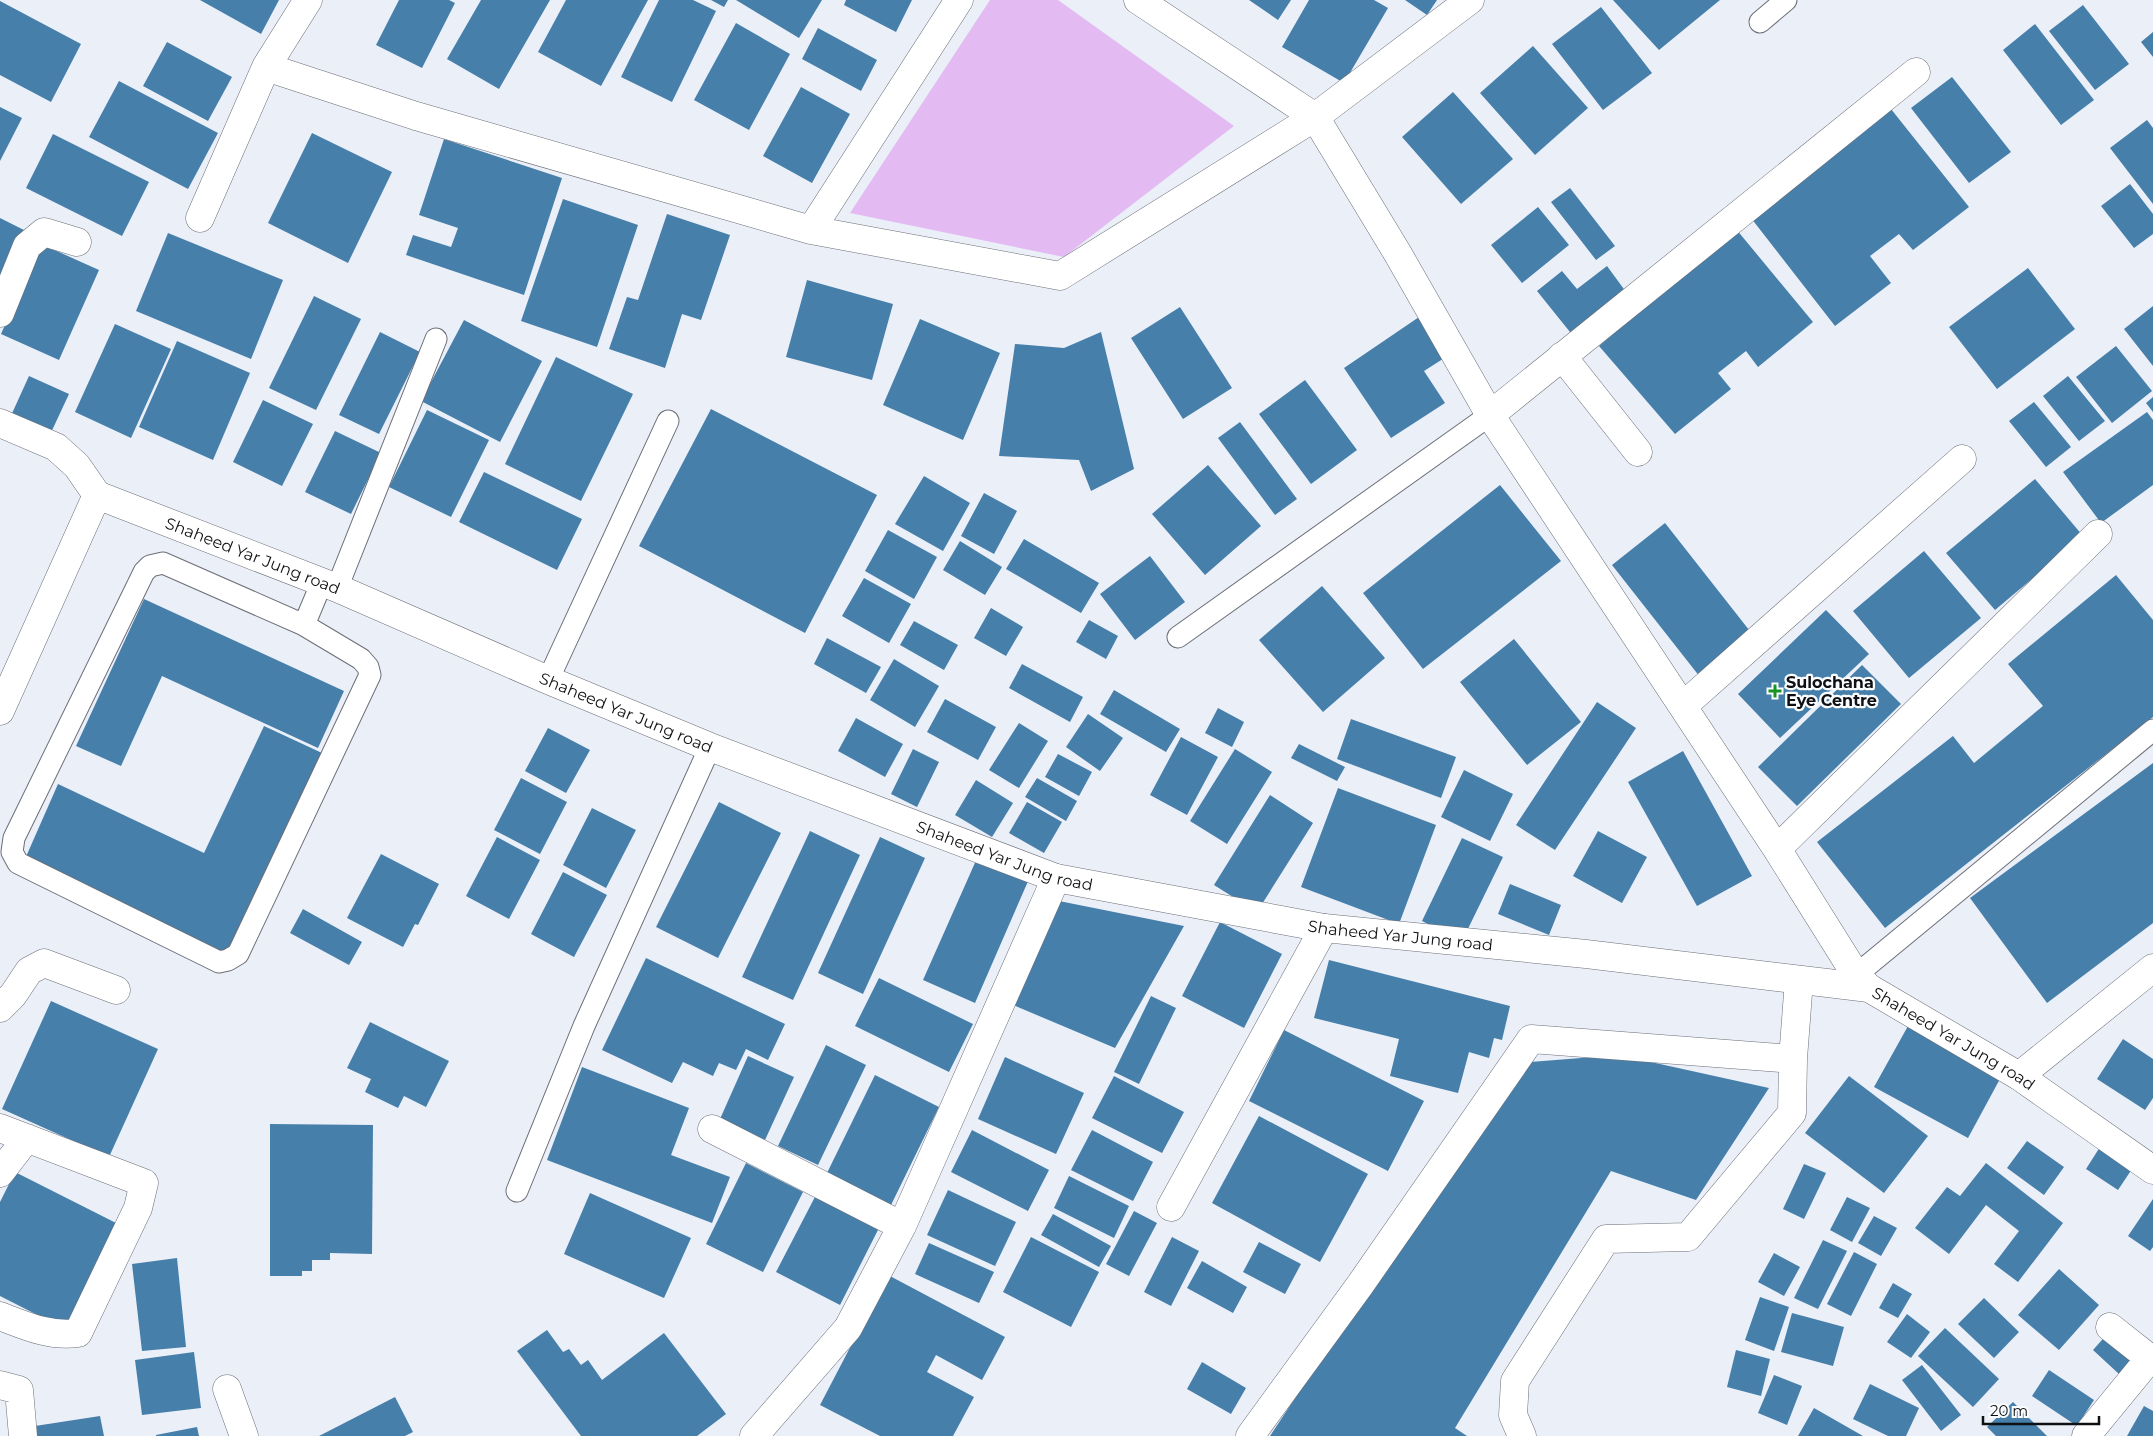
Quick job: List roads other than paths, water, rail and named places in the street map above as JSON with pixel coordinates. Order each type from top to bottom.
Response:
[{"type":"street","points":[[200,218],[266,67],[308,0]]},
{"type":"street","points":[[811,230],[959,0]]},
{"type":"street","points":[[1138,0],[1314,117],[1398,254],[1490,415],[1777,848],[1862,981]]},
{"type":"street","points":[[266,67],[416,116],[811,230],[1060,276],[1314,117],[1470,0]]},
{"type":"street","points":[[1490,415],[1916,72]]},
{"type":"street","points":[[0,313],[28,246],[44,232],[77,242]]},
{"type":"street","points":[[1562,356],[1638,452]]},
{"type":"street","points":[[0,423],[56,447],[77,466],[97,495],[0,711]]},
{"type":"street","points":[[1683,706],[1962,459]]},
{"type":"street","name":"Shaheed Yar Jung road","points":[[97,495],[330,585],[548,680],[710,747],[1056,878],[1324,928],[1586,954],[1799,980],[1862,981],[2019,1076],[2153,1170]]},
{"type":"street","points":[[1777,848],[2098,534]]},
{"type":"street","points":[[754,1436],[848,1328],[902,1226],[1056,878]]},
{"type":"street","points":[[1171,1207],[1324,928]]},
{"type":"street","points":[[0,1008],[13,995],[29,971],[44,963],[116,990]]},
{"type":"street","points":[[2019,1076],[2153,968]]},
{"type":"street","points":[[1522,1436],[1514,1415],[1515,1381],[1606,1239],[1688,1237],[1792,1113],[1793,1059],[1799,980]]},
{"type":"street","points":[[1250,1436],[1360,1286],[1531,1040],[1793,1059]]},
{"type":"street","points":[[0,1128],[144,1183],[138,1208],[78,1333],[60,1336],[29,1328],[0,1316]]},
{"type":"street","points":[[712,1129],[902,1226]]},
{"type":"street","points":[[0,1173],[26,1138]]},
{"type":"street","points":[[2086,1436],[2152,1359],[2110,1327]]},
{"type":"street","points":[[0,1385],[19,1390],[23,1436]]},
{"type":"street","points":[[227,1389],[244,1436]]},
{"type":"lane","points":[[1760,22],[1786,0]]},
{"type":"lane","points":[[304,624],[330,585],[436,339]]},
{"type":"lane","points":[[1178,637],[1490,415]]},
{"type":"lane","points":[[548,680],[668,421]]},
{"type":"lane","points":[[163,563],[304,624],[361,659],[368,667],[370,675],[238,954],[228,960],[219,962],[18,863],[12,852],[14,838],[144,572],[150,566],[163,563]]},
{"type":"lane","points":[[1862,981],[2153,730]]},
{"type":"lane","points":[[517,1192],[584,1026],[710,747]]},
{"type":"place","name":"Sulochana Eye Centre","points":[[1775,691]]}]
